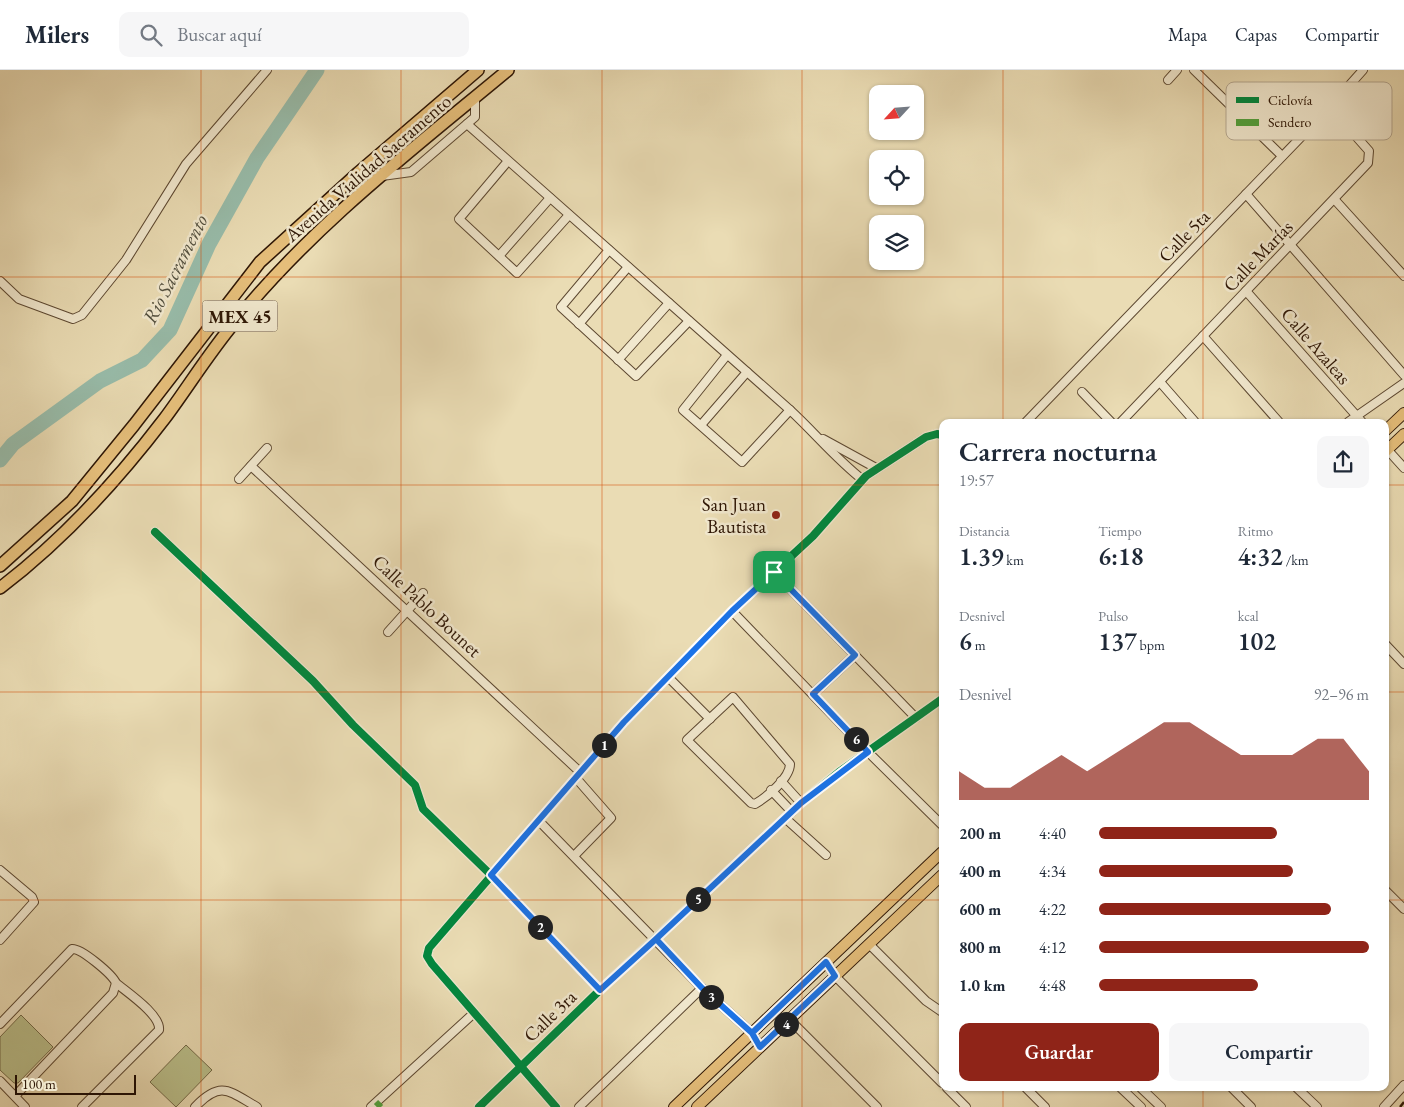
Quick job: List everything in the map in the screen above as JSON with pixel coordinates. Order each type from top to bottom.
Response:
[{"type":"highway","name":"Avenida Vialidad Sacramento","points":[[0,566],[72,501],[134,425],[260,262],[358,173],[478,70]]},
{"type":"highway","name":"Avenida Vialidad Sacramento","points":[[0,588],[38,559],[108,488],[166,416],[233,323],[310,239],[508,70]]},
{"type":"main road","points":[[1389,427],[1404,413]]},
{"type":"main road","points":[[1389,447],[1404,434]]},
{"type":"main road","points":[[674,1107],[939,855]]},
{"type":"main road","points":[[696,1107],[939,878]]},
{"type":"street","points":[[0,281],[7,290],[19,299],[73,319],[82,315],[126,260],[186,164],[210,139],[236,105],[267,70]]},
{"type":"street","points":[[1168,80],[1177,70]]},
{"type":"street","points":[[1194,70],[1226,101]]},
{"type":"street","name":"Calle 5ta","points":[[1352,82],[1363,70]]},
{"type":"street","points":[[382,176],[411,172],[475,117],[475,97]]},
{"type":"street","points":[[467,124],[790,410],[820,437],[840,462],[863,480]]},
{"type":"street","points":[[1266,140],[1282,156]]},
{"type":"street","name":"Calle 5ta","points":[[1029,419],[1298,140]]},
{"type":"street","name":"Calle Marías","points":[[1124,419],[1365,168],[1371,156],[1370,151],[1360,140]]},
{"type":"street","points":[[508,161],[458,219],[516,273],[569,215]]},
{"type":"street","points":[[1246,194],[1404,375]]},
{"type":"street","points":[[498,256],[550,198]]},
{"type":"street","points":[[1335,200],[1404,276]]},
{"type":"street","points":[[609,250],[561,307],[618,360],[636,376],[688,321]]},
{"type":"street","points":[[579,324],[628,267]]},
{"type":"street","name":"Calle Azaleas","points":[[1246,291],[1358,419]]},
{"type":"street","points":[[618,360],[669,303]]},
{"type":"street","points":[[1203,336],[1276,419]]},
{"type":"street","points":[[727,355],[682,410],[742,462],[790,410]]},
{"type":"street","points":[[701,426],[747,372]]},
{"type":"street","points":[[1160,382],[1192,419]]},
{"type":"street","points":[[1360,419],[1404,383]]},
{"type":"street","points":[[1082,392],[1107,419]]},
{"type":"street","points":[[556,1107],[427,956],[429,948],[578,775],[668,676],[732,611],[813,536],[876,468],[926,437],[939,435]]},
{"type":"street","points":[[820,437],[876,468]]},
{"type":"street","points":[[239,479],[267,448]]},
{"type":"street","points":[[1389,453],[1404,468]]},
{"type":"street","name":"Calle Pablo Bounet","points":[[251,466],[408,610],[578,775],[609,815],[609,822],[574,856]]},
{"type":"street","points":[[155,532],[313,681],[353,725],[415,784],[423,809],[491,875],[600,990]]},
{"type":"street","points":[[774,572],[916,718]]},
{"type":"street","points":[[388,632],[423,593]]},
{"type":"street","points":[[732,611],[868,752],[939,822]]},
{"type":"street","points":[[1389,648],[1404,664]]},
{"type":"street","points":[[813,694],[855,655]]},
{"type":"street","points":[[668,676],[710,719]]},
{"type":"street","points":[[733,697],[789,762],[789,770],[781,781],[758,803],[751,803],[687,740],[733,697]]},
{"type":"street","name":"Calle 3ra","points":[[479,1107],[600,990],[801,803],[939,701]]},
{"type":"street","points":[[781,781],[801,803]]},
{"type":"street","points":[[771,790],[792,812]]},
{"type":"street","points":[[785,818],[826,855]]},
{"type":"street","points":[[539,821],[702,988],[752,1033],[760,1047]]},
{"type":"street","points":[[0,870],[32,896],[34,902],[0,940]]},
{"type":"street","points":[[1389,894],[1404,909]]},
{"type":"street","points":[[869,944],[926,1001],[939,1010]]},
{"type":"street","points":[[0,1024],[72,949],[80,951],[111,975],[116,983],[152,1014],[158,1021],[159,1030],[82,1107]]},
{"type":"street","points":[[826,962],[835,976],[939,1080]]},
{"type":"street","points":[[15,1096],[113,993],[116,983]]},
{"type":"street","points":[[579,1107],[702,988]]},
{"type":"street","points":[[371,1107],[474,1013]]},
{"type":"street","points":[[790,1020],[878,1107]]},
{"type":"street","points":[[0,1081],[26,1107]]},
{"type":"street","points":[[1384,1107],[1404,1085]]},
{"type":"street","points":[[195,1107],[208,1093],[220,1090],[235,1095],[257,1107]]},
{"type":"street","points":[[950,1091],[966,1107]]},
{"type":"street","points":[[1028,1091],[1040,1105]]},
{"type":"street","points":[[1124,1091],[1141,1107]]},
{"type":"street","points":[[1144,1091],[1161,1107]]},
{"type":"street","points":[[1235,1091],[1251,1107]]},
{"type":"street","points":[[1300,1091],[1317,1107]]},
{"type":"green space","points":[[21,1015],[53,1047],[18,1083],[14,1083],[0,1070],[0,1037]]},
{"type":"green space","points":[[186,1045],[212,1070],[176,1107],[150,1082]]},
{"type":"waterway","name":"Rio Sacramento","points":[[0,460],[13,444],[100,381],[142,360],[170,330],[209,244],[257,158],[317,70]]},
{"type":"railway","points":[[1400,1107],[1404,1102]]},
{"type":"marked path","points":[[376,1102],[381,1107]]},
{"type":"cycle path","points":[[556,1107],[432,964],[427,956],[429,948],[624,722],[732,611],[813,536],[866,476],[926,437],[939,434]]},
{"type":"cycle path","points":[[155,532],[313,681],[353,725],[415,785],[423,809],[491,875],[600,990]]},
{"type":"cycle path","points":[[479,1107],[600,990],[801,803],[839,772],[939,701]]},
{"type":"place","name":"San Juan Bautista","points":[[776,515]]},
{"type":"route","points":[[774,572],[732,611],[624,722],[491,875],[600,990],[656,939],[702,988],[752,1033],[826,962],[835,976],[760,1047],[752,1033],[702,988],[656,939],[801,803],[839,772],[868,752],[813,694],[855,655],[774,572]]}]
